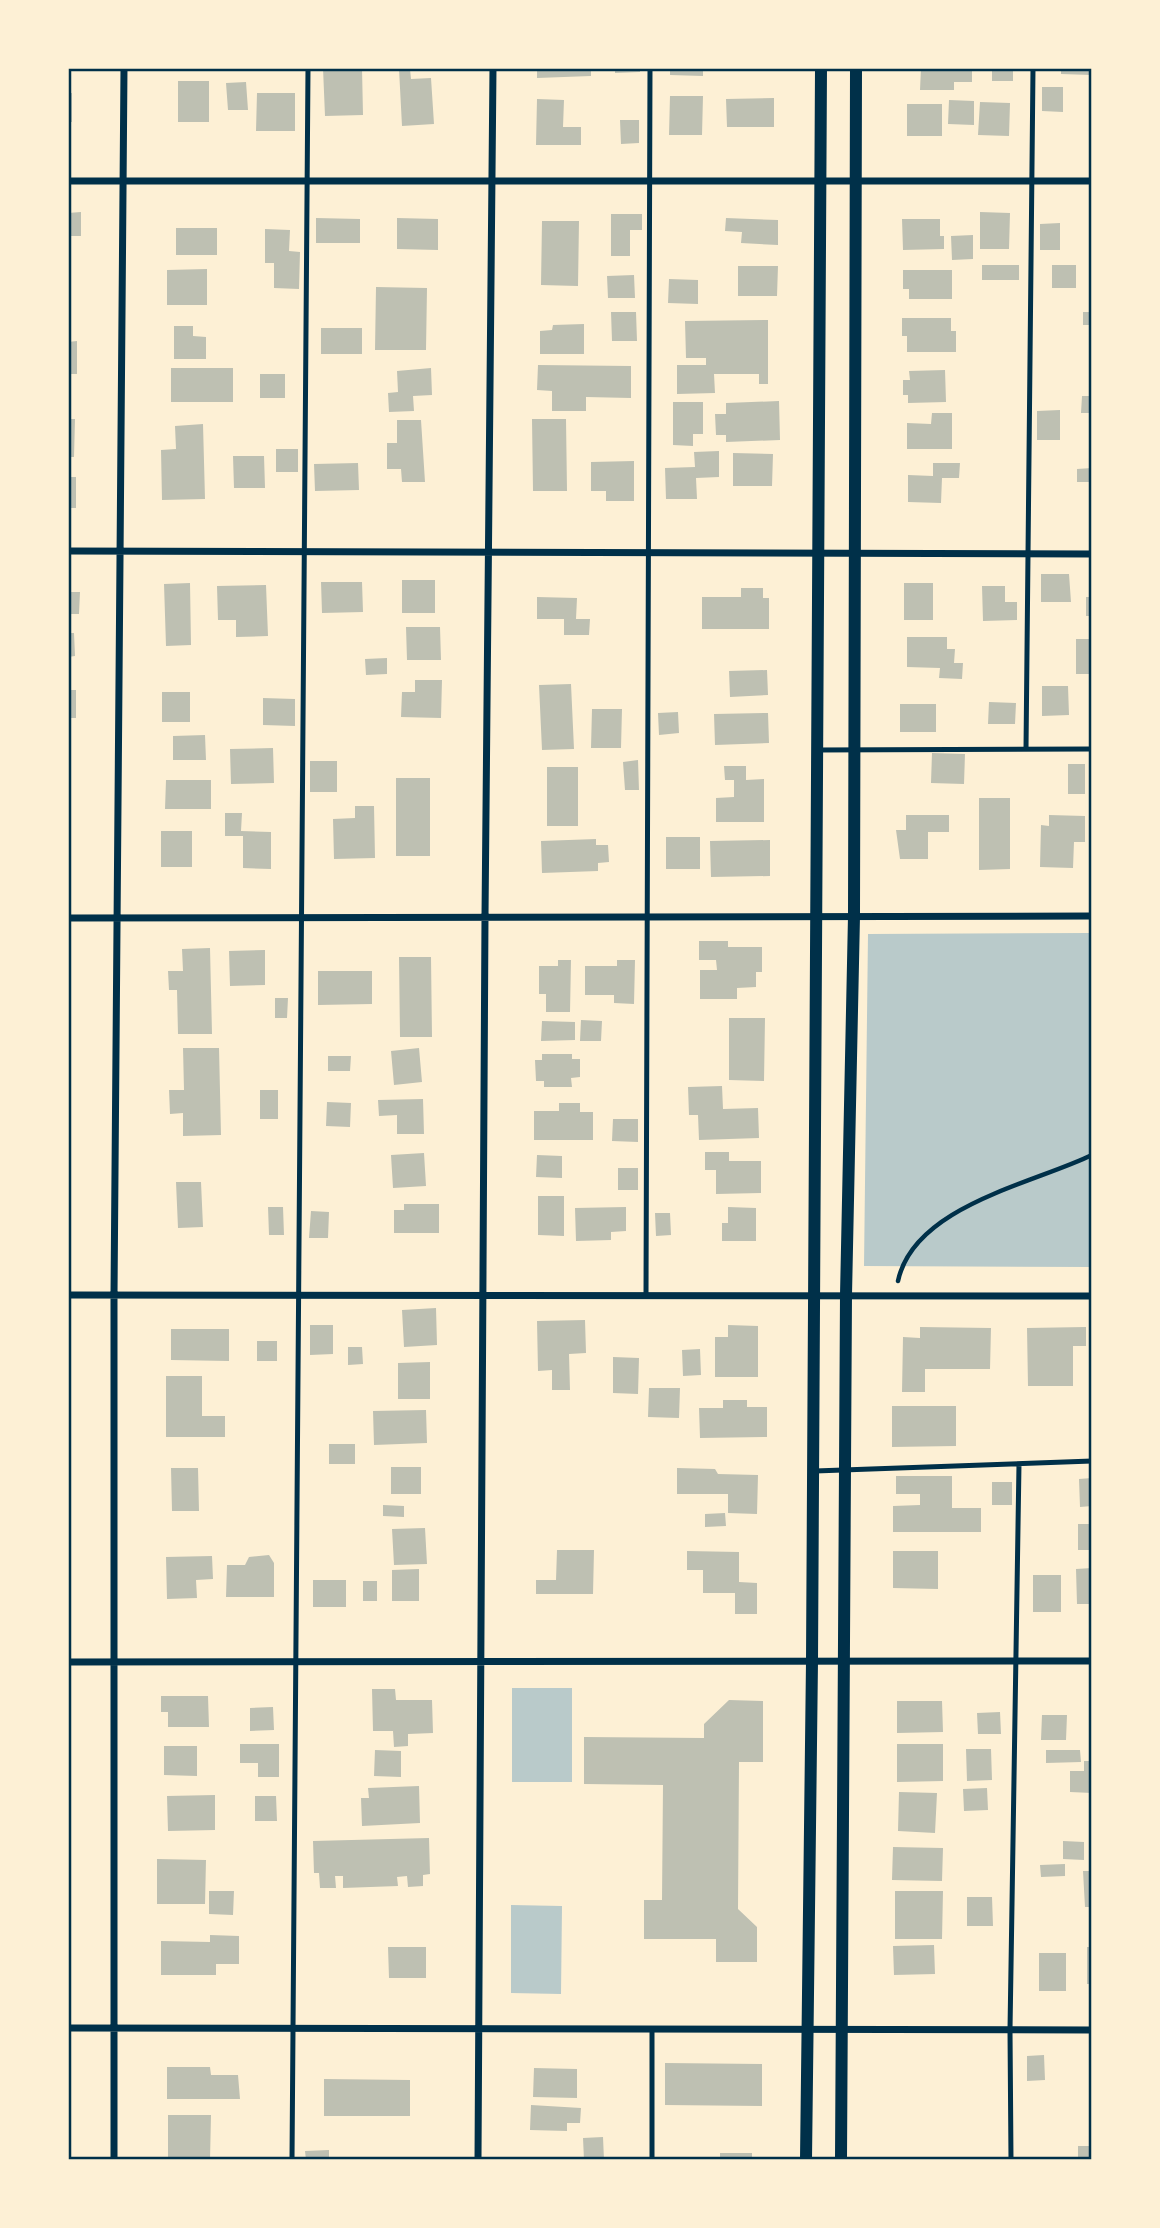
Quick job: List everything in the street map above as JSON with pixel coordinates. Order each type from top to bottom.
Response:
[{"type":"street","points":[[114,2160],[114,1295],[124,68]]},
{"type":"street","points":[[478,2160],[485,917],[494,68]]},
{"type":"street","points":[[806,2160],[820,553],[821,68]]},
{"type":"street","points":[[841,2160],[846,1295],[854,916],[852,749],[856,68]]},
{"type":"street","points":[[68,181],[1092,181]]},
{"type":"street","points":[[68,551],[1092,554]]},
{"type":"street","points":[[68,918],[1092,916]]},
{"type":"street","points":[[68,1295],[1092,1296]]},
{"type":"street","points":[[68,1662],[1092,1661]]},
{"type":"street","points":[[68,2028],[1092,2029]]},
{"type":"lane","points":[[292,2160],[309,68]]},
{"type":"lane","points":[[646,1295],[646,916],[651,552],[650,68]]},
{"type":"lane","points":[[1026,749],[1033,68]]},
{"type":"lane","points":[[817,750],[1092,749]]},
{"type":"lane","points":[[812,1471],[1092,1461]]},
{"type":"lane","points":[[1012,2160],[1010,2029],[1019,1464]]},
{"type":"lane","points":[[652,2029],[652,2160]]},
{"type":"path","points":[[895,1295],[902,1266],[916,1243],[974,1201],[1092,1155]]},
{"type":"shaded area","points":[[1092,933],[1092,1267],[864,1266],[868,934]]},
{"type":"shaded area","points":[[512,1688],[572,1688],[572,1782],[512,1782]]},
{"type":"shaded area","points":[[511,1905],[562,1906],[561,1994],[511,1993]]},
{"type":"building","points":[[323,68],[362,68],[363,115],[325,116]]},
{"type":"building","points":[[537,68],[591,68],[591,76],[537,78]]},
{"type":"building","points":[[615,68],[640,68],[640,72],[615,73]]},
{"type":"building","points":[[670,68],[703,68],[703,76],[670,75]]},
{"type":"building","points":[[921,68],[972,68],[972,82],[954,82],[954,90],[920,90]]},
{"type":"building","points":[[992,68],[1013,68],[1013,81],[992,81]]},
{"type":"building","points":[[1061,68],[1092,68],[1091,75],[1061,74]]},
{"type":"building","points":[[399,69],[410,69],[411,79],[431,78],[434,124],[402,126]]},
{"type":"building","points":[[178,81],[209,81],[209,122],[178,122]]},
{"type":"building","points":[[246,82],[248,110],[228,110],[226,83]]},
{"type":"building","points":[[1042,87],[1063,87],[1063,112],[1042,111]]},
{"type":"building","points":[[68,93],[72,93],[72,122],[68,122]]},
{"type":"building","points":[[257,93],[295,93],[295,131],[256,131]]},
{"type":"building","points":[[670,96],[703,96],[702,135],[669,135]]},
{"type":"building","points":[[774,98],[774,127],[727,127],[726,99]]},
{"type":"building","points":[[537,99],[564,100],[563,127],[581,127],[581,145],[536,145]]},
{"type":"building","points":[[949,100],[974,101],[974,125],[948,124]]},
{"type":"building","points":[[980,102],[1010,103],[1009,136],[978,135]]},
{"type":"building","points":[[907,104],[942,104],[942,136],[907,136]]},
{"type":"building","points":[[620,120],[639,120],[639,143],[621,144]]},
{"type":"building","points":[[81,212],[81,236],[68,236],[68,213]]},
{"type":"building","points":[[980,212],[1010,213],[1009,249],[980,249]]},
{"type":"building","points":[[611,214],[642,214],[642,230],[630,230],[630,256],[611,256]]},
{"type":"building","points":[[316,218],[360,219],[360,243],[316,243]]},
{"type":"building","points":[[397,218],[438,219],[438,250],[397,249]]},
{"type":"building","points":[[726,218],[778,220],[778,245],[741,243],[742,232],[725,231]]},
{"type":"building","points":[[902,219],[940,219],[940,236],[944,236],[944,249],[903,250]]},
{"type":"building","points":[[542,221],[579,221],[578,286],[541,285]]},
{"type":"building","points":[[1060,223],[1060,250],[1040,250],[1040,224]]},
{"type":"building","points":[[176,228],[217,228],[217,255],[176,255]]},
{"type":"building","points":[[265,229],[290,230],[289,251],[300,252],[299,289],[274,288],[274,263],[265,263]]},
{"type":"building","points":[[973,235],[973,259],[952,260],[951,236]]},
{"type":"building","points":[[982,265],[1019,265],[1019,280],[982,280]]},
{"type":"building","points":[[1052,265],[1076,265],[1076,288],[1052,288]]},
{"type":"building","points":[[738,266],[778,266],[777,296],[738,296]]},
{"type":"building","points":[[207,269],[207,305],[167,305],[167,270]]},
{"type":"building","points":[[903,270],[952,270],[952,299],[909,299],[909,289],[903,289]]},
{"type":"building","points":[[634,275],[635,298],[608,298],[607,276]]},
{"type":"building","points":[[669,279],[698,280],[698,304],[668,303]]},
{"type":"building","points":[[376,287],[427,288],[426,350],[375,350]]},
{"type":"building","points":[[611,312],[636,312],[637,341],[612,341]]},
{"type":"building","points":[[1083,312],[1092,312],[1092,325],[1083,325]]},
{"type":"building","points":[[902,318],[951,318],[951,331],[956,331],[956,352],[907,352],[907,336],[902,336]]},
{"type":"building","points":[[768,320],[768,384],[759,384],[759,374],[714,374],[715,393],[677,394],[677,365],[706,365],[706,358],[686,358],[685,321]]},
{"type":"building","points":[[584,324],[584,354],[540,354],[540,331],[552,330],[553,325]]},
{"type":"building","points":[[174,326],[193,326],[193,336],[206,337],[206,359],[174,359]]},
{"type":"building","points":[[321,328],[362,328],[362,354],[321,354]]},
{"type":"building","points":[[77,341],[77,374],[68,374],[68,342]]},
{"type":"building","points":[[538,365],[631,366],[631,398],[586,397],[586,411],[552,411],[552,391],[537,390]]},
{"type":"building","points":[[171,368],[233,368],[233,402],[171,402]]},
{"type":"building","points":[[431,368],[432,395],[413,396],[414,411],[389,412],[388,393],[398,392],[397,371]]},
{"type":"building","points":[[945,370],[946,402],[908,403],[908,395],[903,395],[903,380],[910,380],[909,371]]},
{"type":"building","points":[[260,374],[285,374],[285,398],[260,398]]},
{"type":"building","points":[[1082,396],[1092,396],[1092,413],[1081,413]]},
{"type":"building","points":[[779,401],[780,440],[726,442],[726,435],[716,435],[715,414],[726,414],[726,403]]},
{"type":"building","points":[[673,402],[703,402],[703,434],[693,434],[693,446],[673,445]]},
{"type":"building","points":[[1060,410],[1060,440],[1037,440],[1037,411]]},
{"type":"building","points":[[932,413],[952,413],[952,449],[907,449],[907,423],[931,424]]},
{"type":"building","points":[[68,419],[75,419],[74,457],[68,457]]},
{"type":"building","points":[[532,419],[566,419],[567,491],[533,491]]},
{"type":"building","points":[[397,420],[421,420],[425,482],[402,482],[401,469],[387,469],[387,443],[397,443]]},
{"type":"building","points":[[203,424],[205,499],[162,500],[161,450],[176,449],[175,426]]},
{"type":"building","points":[[276,449],[298,449],[298,472],[276,472]]},
{"type":"building","points":[[719,451],[719,477],[696,478],[697,499],[666,499],[665,468],[695,467],[694,452]]},
{"type":"building","points":[[733,453],[773,454],[772,486],[733,486]]},
{"type":"building","points":[[233,456],[264,456],[265,488],[234,488]]},
{"type":"building","points":[[634,461],[634,501],[606,501],[606,491],[591,491],[591,462]]},
{"type":"building","points":[[358,463],[359,490],[315,491],[314,464]]},
{"type":"building","points":[[933,463],[960,463],[959,478],[942,478],[941,503],[908,502],[908,475],[933,476]]},
{"type":"building","points":[[1092,468],[1092,482],[1077,482],[1077,469]]},
{"type":"building","points":[[68,477],[76,477],[76,508],[68,508]]},
{"type":"building","points":[[1041,574],[1069,574],[1071,602],[1041,602]]},
{"type":"building","points":[[402,580],[435,580],[435,613],[402,613]]},
{"type":"building","points":[[321,582],[362,582],[363,612],[322,613]]},
{"type":"building","points":[[190,583],[191,645],[166,646],[164,584]]},
{"type":"building","points":[[904,583],[933,583],[933,620],[904,620]]},
{"type":"building","points":[[266,585],[268,636],[236,637],[236,620],[218,620],[217,586]]},
{"type":"building","points":[[982,586],[1005,586],[1005,602],[1017,602],[1017,620],[983,621]]},
{"type":"building","points":[[741,588],[763,588],[763,598],[769,598],[769,629],[702,629],[702,597],[741,597]]},
{"type":"building","points":[[68,592],[80,592],[79,614],[68,614]]},
{"type":"building","points":[[537,597],[577,598],[576,619],[590,619],[589,635],[564,635],[564,619],[537,619]]},
{"type":"building","points":[[1086,597],[1092,597],[1092,616],[1086,616]]},
{"type":"building","points":[[406,627],[440,627],[441,660],[407,660]]},
{"type":"building","points":[[68,633],[74,633],[75,656],[68,657]]},
{"type":"building","points":[[907,637],[947,637],[947,649],[955,649],[954,663],[963,663],[962,679],[939,678],[940,668],[907,667]]},
{"type":"building","points":[[1076,639],[1092,639],[1092,674],[1076,674]]},
{"type":"building","points":[[387,658],[387,674],[366,675],[365,659]]},
{"type":"building","points":[[767,670],[768,695],[730,697],[729,671]]},
{"type":"building","points":[[415,680],[442,680],[441,718],[401,717],[402,692],[415,692]]},
{"type":"building","points":[[571,684],[574,749],[542,750],[539,685]]},
{"type":"building","points":[[1042,686],[1068,686],[1069,715],[1042,716]]},
{"type":"building","points":[[68,690],[76,690],[76,718],[68,718]]},
{"type":"building","points":[[162,692],[190,692],[190,722],[162,722]]},
{"type":"building","points":[[263,698],[295,699],[295,726],[263,725]]},
{"type":"building","points":[[989,702],[1016,703],[1015,724],[988,724]]},
{"type":"building","points":[[900,704],[936,704],[936,732],[900,732]]},
{"type":"building","points":[[592,709],[622,709],[621,748],[591,748]]},
{"type":"building","points":[[678,712],[679,733],[659,735],[658,713]]},
{"type":"building","points":[[768,713],[769,743],[715,745],[714,714]]},
{"type":"building","points":[[205,735],[206,760],[173,760],[173,736]]},
{"type":"building","points":[[273,748],[274,783],[231,784],[230,749]]},
{"type":"building","points":[[932,753],[965,754],[964,784],[931,783]]},
{"type":"building","points":[[638,760],[639,790],[625,790],[623,762]]},
{"type":"building","points":[[310,761],[337,761],[337,792],[310,792]]},
{"type":"building","points":[[1068,764],[1085,764],[1085,794],[1068,794]]},
{"type":"building","points":[[724,766],[746,766],[746,780],[764,779],[764,822],[716,822],[716,798],[734,797],[734,780],[725,780]]},
{"type":"building","points":[[547,767],[578,767],[578,826],[547,826]]},
{"type":"building","points":[[396,778],[430,778],[430,856],[396,856]]},
{"type":"building","points":[[166,780],[211,780],[211,809],[165,809]]},
{"type":"building","points":[[979,798],[1010,798],[1010,869],[979,870]]},
{"type":"building","points":[[355,806],[374,806],[375,858],[334,859],[333,819],[355,818]]},
{"type":"building","points":[[225,813],[242,813],[241,831],[271,832],[271,869],[243,868],[243,836],[225,836]]},
{"type":"building","points":[[906,815],[949,815],[949,832],[928,832],[928,859],[900,859],[896,830],[906,830]]},
{"type":"building","points":[[1049,815],[1085,816],[1085,842],[1074,842],[1073,868],[1040,867],[1041,825],[1049,826]]},
{"type":"building","points":[[161,831],[192,831],[192,867],[161,867]]},
{"type":"building","points":[[666,837],[700,837],[700,869],[666,869]]},
{"type":"building","points":[[596,839],[596,845],[608,845],[609,862],[598,863],[598,871],[542,873],[541,841]]},
{"type":"building","points":[[770,840],[770,876],[711,877],[710,841]]},
{"type":"building","points":[[699,941],[728,941],[728,947],[762,947],[762,972],[756,972],[756,987],[737,988],[737,999],[700,999],[700,970],[717,970],[716,960],[699,960]]},
{"type":"building","points":[[210,948],[212,1034],[178,1034],[177,990],[169,990],[168,971],[183,971],[182,949]]},
{"type":"building","points":[[265,950],[265,985],[230,986],[229,951]]},
{"type":"building","points":[[399,957],[431,957],[432,1037],[400,1037]]},
{"type":"building","points":[[558,960],[571,960],[570,1012],[546,1012],[546,994],[539,994],[539,966],[558,966]]},
{"type":"building","points":[[617,960],[635,960],[634,1004],[614,1003],[614,995],[585,995],[585,966],[617,966]]},
{"type":"building","points":[[318,971],[372,971],[372,1004],[318,1005]]},
{"type":"building","points":[[275,998],[288,998],[287,1018],[275,1018]]},
{"type":"building","points":[[729,1018],[765,1018],[764,1081],[729,1080]]},
{"type":"building","points":[[581,1020],[602,1021],[601,1041],[580,1041]]},
{"type":"building","points":[[542,1021],[575,1022],[575,1040],[541,1041]]},
{"type":"building","points":[[183,1048],[219,1048],[221,1135],[183,1136],[183,1113],[170,1114],[169,1090],[184,1090]]},
{"type":"building","points":[[419,1048],[422,1082],[394,1085],[391,1051]]},
{"type":"building","points":[[542,1054],[572,1054],[572,1059],[580,1059],[580,1077],[571,1078],[572,1087],[544,1087],[544,1081],[536,1081],[535,1060],[542,1060]]},
{"type":"building","points":[[328,1056],[351,1056],[350,1071],[328,1071]]},
{"type":"building","points":[[722,1086],[723,1109],[758,1108],[759,1138],[699,1140],[698,1115],[689,1115],[688,1087]]},
{"type":"building","points":[[260,1090],[278,1090],[278,1119],[260,1119]]},
{"type":"building","points":[[423,1099],[424,1134],[397,1134],[397,1115],[379,1116],[378,1100]]},
{"type":"building","points":[[327,1102],[351,1103],[350,1127],[326,1126]]},
{"type":"building","points":[[559,1103],[580,1103],[580,1112],[593,1112],[593,1140],[534,1140],[534,1111],[559,1111]]},
{"type":"building","points":[[613,1119],[638,1119],[638,1142],[612,1141]]},
{"type":"building","points":[[705,1152],[729,1152],[729,1161],[761,1161],[761,1193],[716,1194],[716,1170],[705,1170]]},
{"type":"building","points":[[424,1153],[426,1186],[393,1188],[391,1155]]},
{"type":"building","points":[[537,1155],[562,1156],[562,1178],[536,1177]]},
{"type":"building","points":[[618,1168],[638,1168],[638,1190],[618,1190]]},
{"type":"building","points":[[176,1182],[201,1182],[203,1227],[178,1228]]},
{"type":"building","points":[[538,1196],[564,1196],[564,1236],[538,1235]]},
{"type":"building","points":[[404,1204],[439,1204],[439,1233],[394,1233],[394,1210],[404,1210]]},
{"type":"building","points":[[268,1207],[283,1207],[284,1235],[269,1235]]},
{"type":"building","points":[[626,1207],[626,1231],[611,1232],[611,1240],[576,1241],[575,1208]]},
{"type":"building","points":[[728,1207],[756,1208],[756,1241],[722,1241],[722,1223],[728,1223]]},
{"type":"building","points":[[311,1211],[329,1212],[328,1238],[309,1238]]},
{"type":"building","points":[[655,1213],[670,1213],[671,1235],[656,1236]]},
{"type":"building","points":[[436,1308],[437,1345],[404,1347],[402,1310]]},
{"type":"building","points":[[585,1320],[586,1353],[569,1354],[570,1390],[552,1390],[552,1370],[538,1371],[537,1321]]},
{"type":"building","points":[[310,1325],[333,1325],[333,1354],[310,1355]]},
{"type":"building","points":[[728,1325],[758,1326],[758,1377],[715,1377],[715,1337],[728,1337]]},
{"type":"building","points":[[920,1327],[991,1328],[990,1369],[925,1369],[925,1392],[902,1392],[903,1337],[920,1338]]},
{"type":"building","points":[[1086,1327],[1086,1346],[1073,1346],[1073,1386],[1028,1386],[1027,1328]]},
{"type":"building","points":[[171,1329],[229,1329],[229,1361],[171,1360]]},
{"type":"building","points":[[257,1341],[277,1341],[277,1361],[257,1361]]},
{"type":"building","points":[[348,1347],[362,1347],[363,1364],[348,1365]]},
{"type":"building","points":[[700,1349],[701,1375],[683,1376],[682,1350]]},
{"type":"building","points":[[613,1357],[639,1358],[638,1394],[613,1393]]},
{"type":"building","points":[[430,1362],[430,1399],[398,1399],[398,1363]]},
{"type":"building","points":[[166,1376],[202,1376],[202,1416],[225,1416],[225,1437],[166,1437]]},
{"type":"building","points":[[649,1388],[680,1388],[679,1418],[648,1417]]},
{"type":"building","points":[[723,1400],[747,1400],[747,1407],[767,1407],[767,1437],[700,1438],[699,1408],[723,1408]]},
{"type":"building","points":[[892,1406],[956,1406],[956,1446],[892,1447]]},
{"type":"building","points":[[426,1410],[427,1443],[374,1445],[373,1411]]},
{"type":"building","points":[[329,1444],[355,1444],[355,1464],[329,1464]]},
{"type":"building","points":[[391,1467],[421,1467],[421,1494],[391,1494]]},
{"type":"building","points":[[171,1468],[198,1468],[199,1511],[172,1511]]},
{"type":"building","points":[[677,1468],[715,1469],[718,1474],[758,1475],[757,1514],[728,1513],[728,1494],[677,1494]]},
{"type":"building","points":[[896,1476],[952,1476],[952,1508],[981,1508],[981,1532],[893,1532],[893,1506],[920,1505],[920,1494],[896,1494]]},
{"type":"building","points":[[1092,1478],[1092,1506],[1080,1507],[1079,1479]]},
{"type":"building","points":[[992,1482],[1012,1482],[1012,1505],[992,1505]]},
{"type":"building","points":[[383,1505],[404,1506],[404,1517],[383,1516]]},
{"type":"building","points":[[725,1513],[726,1526],[705,1527],[705,1514]]},
{"type":"building","points":[[1078,1524],[1092,1524],[1092,1550],[1078,1550]]},
{"type":"building","points":[[425,1528],[427,1564],[394,1565],[392,1529]]},
{"type":"building","points":[[557,1550],[594,1550],[593,1594],[536,1594],[536,1580],[556,1580]]},
{"type":"building","points":[[687,1551],[739,1552],[739,1582],[757,1583],[757,1614],[735,1614],[735,1593],[703,1593],[703,1570],[687,1570]]},
{"type":"building","points":[[893,1551],[938,1551],[938,1589],[893,1588]]},
{"type":"building","points":[[269,1555],[274,1563],[274,1597],[226,1597],[227,1565],[245,1565],[249,1557]]},
{"type":"building","points":[[212,1556],[213,1579],[196,1580],[197,1598],[167,1599],[166,1557]]},
{"type":"building","points":[[1092,1568],[1092,1604],[1077,1604],[1076,1569]]},
{"type":"building","points":[[419,1569],[419,1601],[392,1601],[392,1570]]},
{"type":"building","points":[[1033,1575],[1061,1575],[1061,1612],[1033,1612]]},
{"type":"building","points":[[313,1580],[346,1580],[346,1607],[313,1607]]},
{"type":"building","points":[[363,1581],[377,1581],[377,1601],[363,1601]]},
{"type":"building","points":[[372,1689],[395,1689],[396,1700],[432,1700],[433,1733],[408,1734],[408,1746],[394,1747],[393,1731],[373,1731]]},
{"type":"building","points":[[161,1696],[208,1696],[209,1727],[168,1727],[168,1712],[161,1712]]},
{"type":"building","points":[[729,1700],[763,1701],[763,1762],[739,1762],[738,1909],[757,1927],[757,1962],[716,1962],[716,1939],[644,1939],[644,1900],[662,1900],[663,1785],[584,1784],[584,1737],[704,1738],[704,1724]]},
{"type":"building","points":[[897,1701],[942,1701],[943,1732],[897,1733]]},
{"type":"building","points":[[273,1707],[274,1730],[250,1731],[250,1708]]},
{"type":"building","points":[[1000,1712],[1001,1734],[978,1734],[977,1713]]},
{"type":"building","points":[[1042,1715],[1067,1715],[1066,1740],[1041,1740]]},
{"type":"building","points":[[240,1744],[279,1744],[279,1777],[258,1777],[258,1763],[240,1763]]},
{"type":"building","points":[[897,1744],[943,1744],[943,1781],[897,1782]]},
{"type":"building","points":[[164,1746],[197,1746],[197,1776],[164,1775]]},
{"type":"building","points":[[966,1749],[991,1749],[992,1780],[967,1781]]},
{"type":"building","points":[[375,1750],[401,1751],[401,1777],[374,1776]]},
{"type":"building","points":[[1046,1750],[1080,1750],[1081,1762],[1046,1763]]},
{"type":"building","points":[[1084,1761],[1092,1761],[1092,1793],[1070,1792],[1070,1771],[1084,1771]]},
{"type":"building","points":[[419,1786],[420,1823],[362,1826],[361,1798],[369,1798],[368,1788]]},
{"type":"building","points":[[987,1788],[988,1810],[964,1811],[963,1789]]},
{"type":"building","points":[[899,1792],[937,1793],[935,1833],[898,1831]]},
{"type":"building","points":[[215,1795],[215,1830],[168,1831],[167,1796]]},
{"type":"building","points":[[255,1796],[276,1796],[277,1821],[255,1821]]},
{"type":"building","points":[[1092,1814],[1092,1839],[1089,1839]]},
{"type":"building","points":[[429,1838],[430,1874],[423,1875],[423,1886],[408,1887],[407,1876],[397,1877],[398,1886],[343,1888],[343,1876],[335,1876],[336,1888],[320,1888],[319,1873],[314,1873],[313,1841]]},
{"type":"building","points":[[1063,1841],[1084,1842],[1084,1860],[1063,1859]]},
{"type":"building","points":[[893,1847],[943,1848],[942,1881],[892,1880]]},
{"type":"building","points":[[157,1859],[206,1860],[205,1904],[157,1904]]},
{"type":"building","points":[[1065,1864],[1065,1876],[1041,1877],[1040,1865]]},
{"type":"building","points":[[1083,1871],[1092,1871],[1092,1907],[1085,1907]]},
{"type":"building","points":[[209,1891],[234,1891],[233,1915],[209,1914]]},
{"type":"building","points":[[895,1891],[943,1891],[942,1939],[895,1939]]},
{"type":"building","points":[[967,1897],[992,1897],[993,1926],[967,1926]]},
{"type":"building","points":[[210,1935],[239,1936],[239,1964],[216,1964],[216,1975],[161,1975],[161,1941],[210,1942]]},
{"type":"building","points":[[934,1945],[935,1974],[894,1975],[893,1946]]},
{"type":"building","points":[[388,1947],[426,1947],[426,1978],[389,1978]]},
{"type":"building","points":[[1087,1947],[1092,1947],[1092,1984],[1087,1984]]},
{"type":"building","points":[[1039,1953],[1066,1953],[1066,1991],[1039,1991]]},
{"type":"building","points":[[1044,2055],[1045,2080],[1027,2081],[1027,2056]]},
{"type":"building","points":[[665,2063],[762,2064],[762,2106],[665,2105]]},
{"type":"building","points":[[167,2067],[210,2067],[211,2075],[238,2075],[240,2099],[167,2099]]},
{"type":"building","points":[[534,2068],[577,2069],[577,2098],[533,2097]]},
{"type":"building","points":[[324,2079],[410,2080],[410,2116],[324,2116]]},
{"type":"building","points":[[531,2105],[581,2108],[580,2123],[567,2123],[567,2131],[530,2130]]},
{"type":"building","points":[[168,2115],[211,2115],[210,2160],[168,2160]]},
{"type":"building","points":[[603,2137],[604,2160],[584,2160],[583,2138]]},
{"type":"building","points":[[1078,2146],[1092,2146],[1092,2158],[1078,2158]]},
{"type":"building","points":[[329,2150],[329,2160],[306,2160],[305,2151]]},
{"type":"building","points":[[720,2153],[752,2153],[752,2160],[720,2160]]}]
